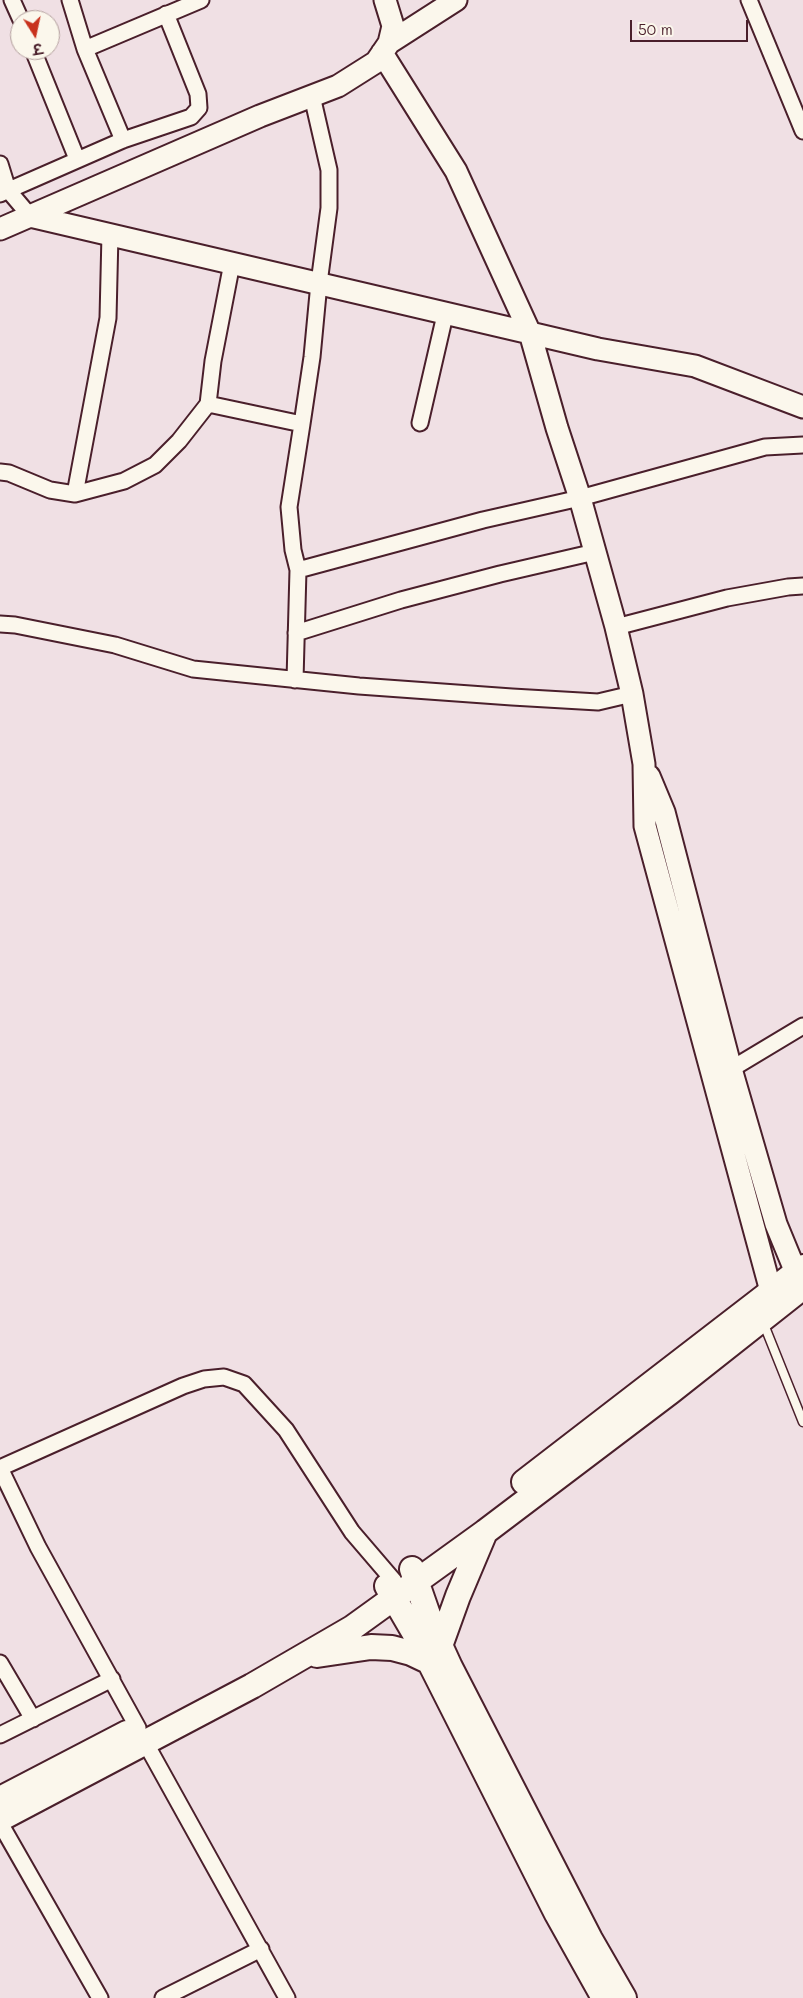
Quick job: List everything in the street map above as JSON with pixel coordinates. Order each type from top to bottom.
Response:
[{"type":"main road","points":[[0,1821],[141,1735],[485,1532],[662,1398],[801,1279]]},
{"type":"main road","points":[[0,1798],[141,1735],[301,1658],[352,1628],[401,1583],[770,1307]]},
{"type":"main road","points":[[435,1654],[485,1532]]},
{"type":"main road","points":[[401,1583],[557,1914],[604,1998]]},
{"type":"main road","points":[[301,1658],[371,1647],[392,1648],[411,1653],[435,1654]]},
{"type":"main road","points":[[435,1654],[624,1998]]},
{"type":"street","points":[[70,0],[84,49],[123,140]]},
{"type":"street","points":[[84,49],[202,0]]},
{"type":"street","points":[[0,229],[260,116],[338,86],[376,62],[385,48],[393,26],[385,0]]},
{"type":"street","points":[[385,48],[456,0]]},
{"type":"street","points":[[749,0],[803,131]]},
{"type":"street","points":[[4,192],[123,140],[191,117],[199,108],[198,94],[166,14]]},
{"type":"street","points":[[385,48],[456,171],[530,333],[557,428],[580,498],[616,627],[632,694],[644,764],[664,812],[722,1075],[770,1307]]},
{"type":"street","points":[[37,60],[76,159]]},
{"type":"street","points":[[295,680],[298,570],[293,550],[289,507],[316,324],[319,282],[330,208],[329,170],[312,96]]},
{"type":"street","points":[[0,164],[4,192],[30,216],[319,282],[445,315],[598,349],[695,366],[803,407]]},
{"type":"street","points":[[75,494],[108,318],[110,234]]},
{"type":"street","points":[[0,472],[9,473],[50,490],[75,494],[124,481],[154,465],[179,441],[208,404],[213,361],[232,263]]},
{"type":"street","points":[[420,423],[445,315]]},
{"type":"street","points":[[208,404],[302,424]]},
{"type":"street","points":[[298,570],[483,520],[580,498],[765,447],[803,445]]},
{"type":"street","points":[[296,633],[419,595],[595,552]]},
{"type":"street","points":[[616,627],[727,598],[803,586]]},
{"type":"street","points":[[0,624],[15,625],[116,645],[193,669],[378,688],[598,702],[632,694]]},
{"type":"street","points":[[722,1075],[803,1026]]},
{"type":"street","points":[[722,1075],[776,1224],[801,1279]]},
{"type":"street","points":[[287,1998],[38,1547],[1,1474],[183,1386],[204,1378],[224,1377],[244,1384],[264,1403],[286,1430],[352,1532],[401,1583]]},
{"type":"street","points":[[0,1663],[33,1719]]},
{"type":"street","points":[[0,1735],[112,1679]]},
{"type":"street","points":[[0,1821],[100,1998]]},
{"type":"street","points":[[163,1998],[261,1949]]},
{"type":"lane","points":[[770,1307],[803,1422]]}]
